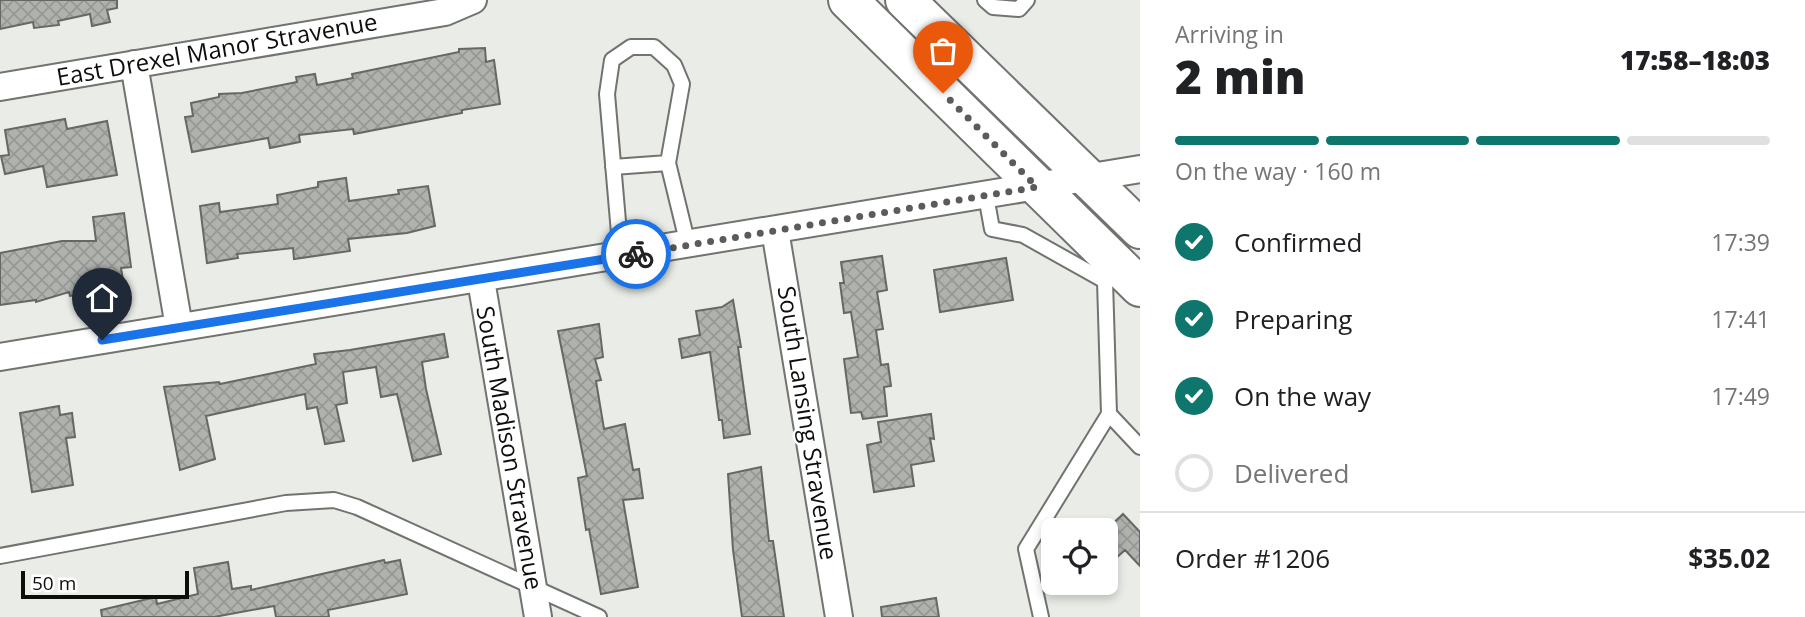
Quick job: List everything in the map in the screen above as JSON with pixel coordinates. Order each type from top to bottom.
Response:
[{"type":"main road","points":[[848,0],[1037,187],[1117,274]]},
{"type":"main road","points":[[905,0],[1140,229]]},
{"type":"street","name":"East Drexel Manor Stravenue","points":[[0,87],[445,12],[474,0]]},
{"type":"street","points":[[134,64],[179,327]]},
{"type":"street","points":[[0,357],[481,280],[1140,169]]},
{"type":"street","name":"South Lansing Stravenue","points":[[775,230],[839,617]]},
{"type":"street","name":"South Madison Stravenue","points":[[481,280],[538,617]]},
{"type":"lane","points":[[985,0],[993,7],[1019,9],[1027,0]]},
{"type":"lane","points":[[621,256],[607,94],[612,60],[631,47],[654,47],[674,65],[682,84],[668,163],[688,245]]},
{"type":"lane","points":[[613,167],[668,163]]},
{"type":"lane","points":[[986,195],[992,229],[1023,235],[1117,274],[1108,414],[1026,550],[1041,617]]},
{"type":"lane","points":[[1108,414],[1140,447]]},
{"type":"lane","points":[[0,556],[286,503],[334,500],[357,506],[599,617]]},
{"type":"building","points":[[0,0],[117,0],[117,8],[107,10],[110,22],[92,26],[90,14],[58,21],[59,25],[34,28],[33,22],[0,29]]},
{"type":"building","points":[[485,48],[486,62],[494,60],[500,104],[354,134],[353,129],[299,135],[300,142],[270,148],[268,138],[192,152],[185,117],[193,116],[191,103],[219,97],[219,94],[242,93],[297,82],[296,77],[315,74],[317,85],[353,78],[352,74],[459,52],[459,49]]},
{"type":"building","points":[[65,119],[67,129],[107,121],[117,175],[47,187],[43,166],[5,174],[1,156],[9,155],[5,130]]},
{"type":"building","points":[[346,178],[349,201],[399,194],[398,190],[428,186],[435,226],[407,233],[348,239],[350,251],[294,259],[293,248],[237,254],[238,258],[207,263],[200,206],[219,203],[220,212],[278,204],[277,195],[318,187],[318,182]]},
{"type":"building","points":[[124,213],[131,267],[121,268],[124,286],[90,290],[91,293],[70,296],[69,292],[36,302],[0,305],[0,253],[62,241],[96,241],[93,217]]},
{"type":"building","points":[[882,256],[887,290],[877,292],[883,329],[876,330],[881,365],[888,364],[891,386],[884,387],[887,416],[863,419],[861,412],[851,413],[844,359],[858,357],[851,312],[844,313],[840,283],[844,283],[841,262]]},
{"type":"building","points":[[1006,258],[1013,300],[940,312],[934,270]]},
{"type":"building","points":[[733,300],[750,434],[724,438],[710,352],[682,358],[679,339],[700,335],[696,311],[722,307]]},
{"type":"building","points":[[599,324],[603,357],[595,359],[601,380],[596,381],[604,429],[625,424],[633,470],[639,469],[643,498],[623,500],[638,587],[601,594],[589,529],[586,530],[578,478],[587,476],[558,331]]},
{"type":"building","points":[[444,334],[448,357],[422,362],[441,454],[413,461],[397,394],[381,397],[376,367],[343,372],[347,403],[336,405],[344,441],[325,444],[317,407],[307,409],[305,394],[206,416],[215,459],[180,470],[164,387],[220,384],[316,364],[314,354]]},
{"type":"building","points":[[59,406],[60,415],[72,413],[75,437],[66,438],[73,485],[32,492],[20,413]]},
{"type":"building","points":[[931,414],[934,439],[930,438],[934,461],[911,465],[914,486],[874,492],[867,445],[881,442],[878,422]]},
{"type":"building","points":[[761,467],[769,541],[773,541],[784,617],[742,617],[733,550],[728,474]]},
{"type":"building","points":[[1123,514],[1140,532],[1140,566],[1125,550],[1118,556],[1118,519]]},
{"type":"building","points":[[384,560],[385,563],[400,560],[407,594],[328,610],[329,617],[276,617],[274,606],[214,617],[102,617],[101,610],[156,597],[157,604],[198,594],[194,568],[228,562],[232,589],[251,586],[251,590]]},
{"type":"building","points":[[936,598],[939,617],[882,617],[881,607]]},
{"type":"way so far","points":[[636,254],[1037,187],[943,93]]},
{"type":"route","points":[[102,340],[636,254]]}]
